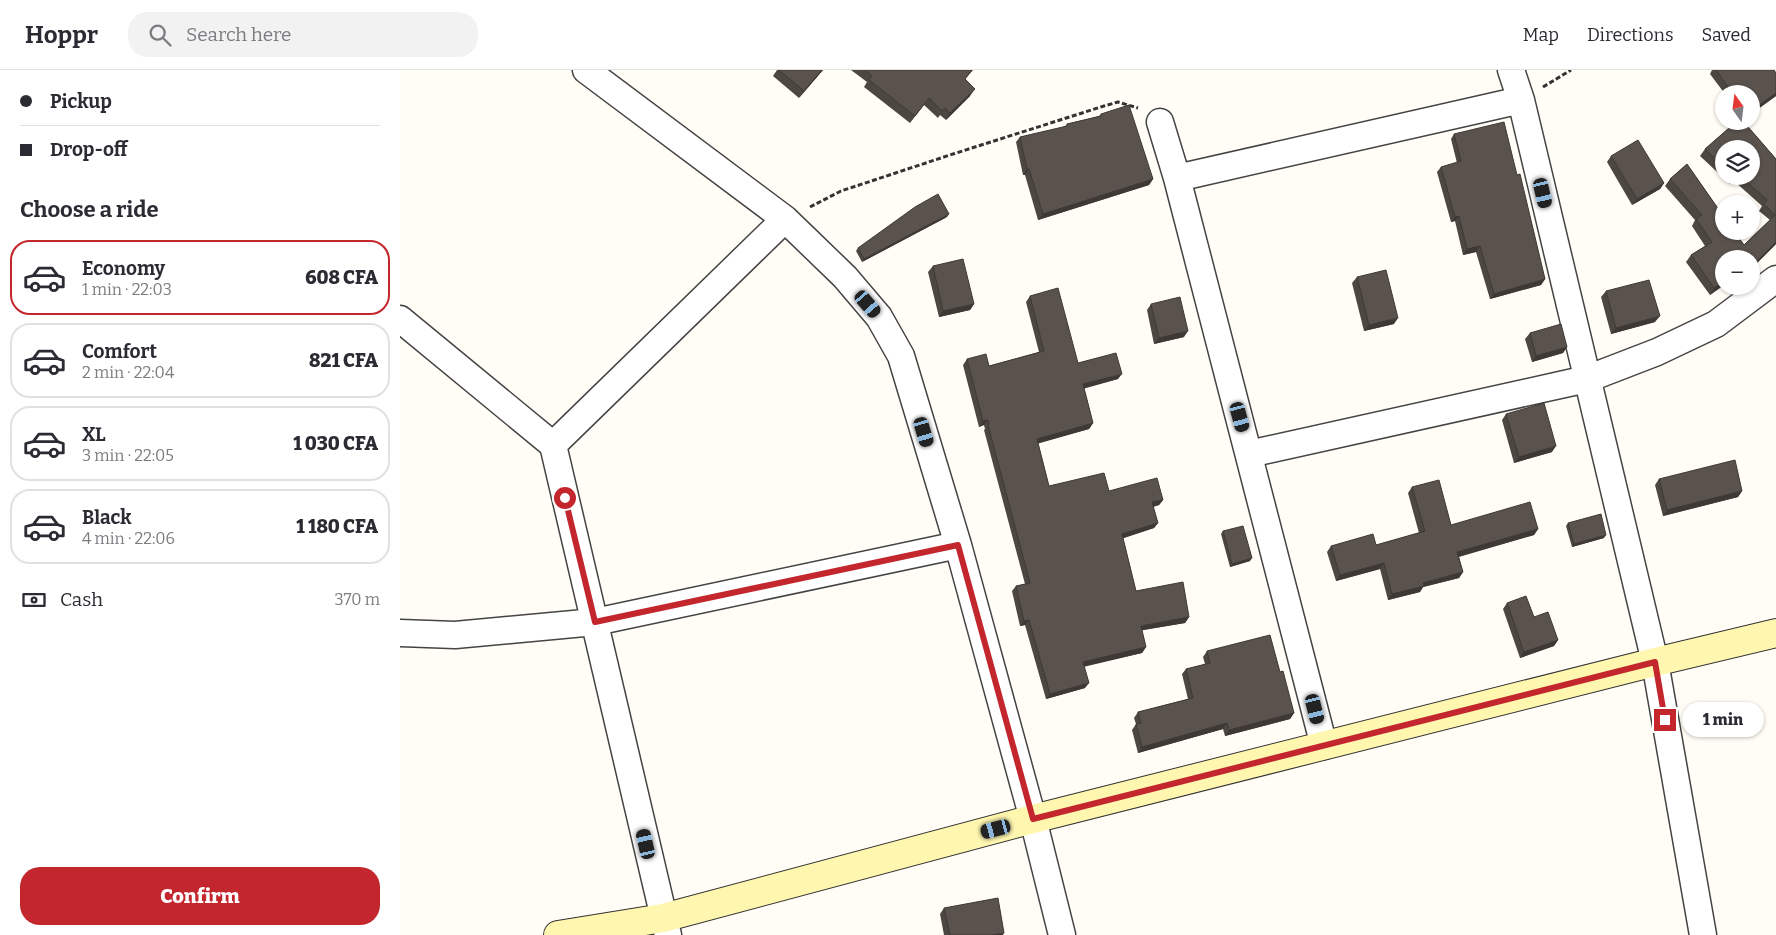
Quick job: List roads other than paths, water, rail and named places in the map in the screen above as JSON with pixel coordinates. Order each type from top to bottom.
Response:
[{"type":"main road","points":[[558,935],[666,926],[1033,819],[1776,633]]},
{"type":"street","points":[[586,70],[785,219],[845,277],[879,317],[900,356],[958,545],[1033,819],[1062,935]]},
{"type":"street","points":[[1511,70],[1521,100],[1655,662],[1703,935]]},
{"type":"street","points":[[1178,178],[1521,100]]},
{"type":"street","points":[[1160,122],[1178,178],[1324,746]]},
{"type":"street","points":[[553,445],[785,219]]},
{"type":"street","points":[[1249,454],[1587,379],[1657,352],[1716,324],[1776,279]]},
{"type":"street","points":[[400,319],[553,445],[666,926]]},
{"type":"street","points":[[400,634],[454,635],[595,622],[958,545]]}]
